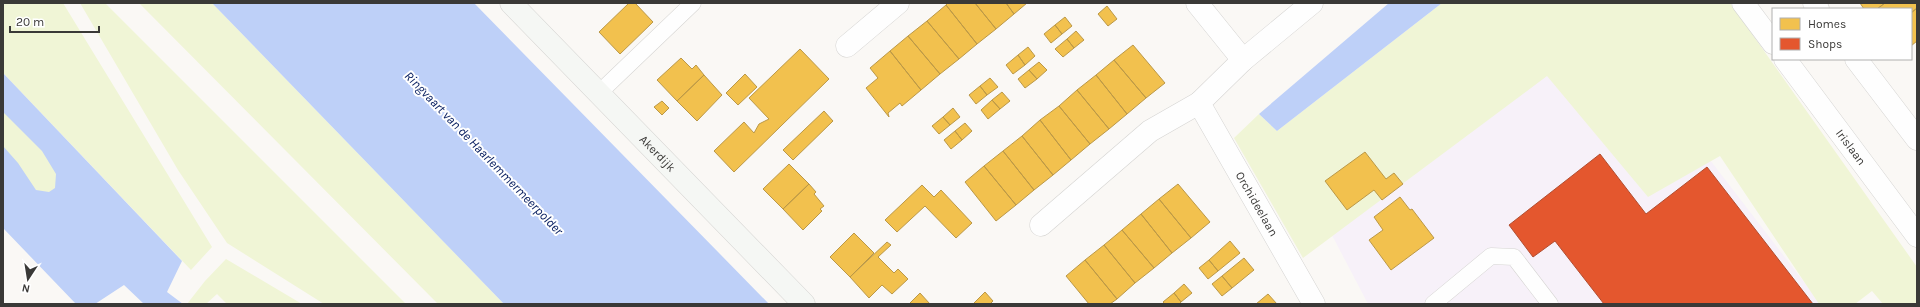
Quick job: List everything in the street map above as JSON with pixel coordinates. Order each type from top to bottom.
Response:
[{"type":"street","name":"Akerdijk","points":[[511,3],[804,304]]},
{"type":"street","points":[[847,46],[898,3]]},
{"type":"street","points":[[1197,3],[1243,60]]},
{"type":"street","points":[[1040,225],[1150,131],[1199,103],[1243,60],[1312,3]]},
{"type":"street","points":[[1743,3],[1772,42]]},
{"type":"street","name":"Irislaan","points":[[1786,60],[1917,236]]},
{"type":"street","points":[[1857,60],[1917,139]]},
{"type":"street","name":"Orchideelaan","points":[[1199,103],[1314,304]]},
{"type":"lane","points":[[599,93],[693,3]]},
{"type":"lane","points":[[1433,304],[1491,256],[1514,257],[1550,304]]},
{"type":"shaded area","points":[[1589,3],[1821,304],[1368,304],[1312,197]]},
{"type":"green space","points":[[3,3],[63,3],[212,247],[191,270],[3,73]]},
{"type":"green space","points":[[80,3],[105,3],[406,304],[324,304],[227,243],[178,170]]},
{"type":"green space","points":[[139,3],[212,3],[504,304],[438,304]]},
{"type":"green space","points":[[1442,3],[1730,3],[1917,267],[1917,304],[1883,304],[1872,291],[1855,304],[1819,304],[1720,156],[1648,197],[1547,76],[1303,258],[1234,138],[1259,114],[1277,131]]},
{"type":"green space","points":[[3,98],[85,186],[60,209],[36,190],[3,158]]},
{"type":"green space","points":[[226,259],[302,304],[227,304],[217,294],[206,304],[187,304],[205,281]]},
{"type":"water","name":"Ringvaart van de Haarlemmermeerpolder","points":[[212,3],[474,3],[769,304],[504,304]]},
{"type":"water","points":[[1389,3],[1442,3],[1277,131],[1259,114]]},
{"type":"water","points":[[3,73],[182,261],[167,292],[183,304],[144,304],[124,285],[95,304],[76,304],[3,228],[3,146],[18,163],[36,190],[49,192],[55,188],[56,174],[42,151],[3,112]]},
{"type":"building: Homes","points":[[629,3],[635,3],[653,22],[620,54],[599,32]]},
{"type":"building: Homes","points":[[948,3],[975,3],[996,29],[977,44],[946,5]]},
{"type":"building: Homes","points":[[975,3],[1006,3],[1014,14],[996,29]]},
{"type":"building: Homes","points":[[1006,3],[1027,3],[1014,14]]},
{"type":"building: Homes","points":[[1860,3],[1885,3],[1878,8],[1863,8]]},
{"type":"building: Homes","points":[[1885,3],[1917,3],[1917,8],[1912,12],[1912,8],[1878,8]]},
{"type":"building: Homes","points":[[946,5],[977,44],[959,59],[927,21]]},
{"type":"building: Homes","points":[[1107,6],[1117,19],[1108,26],[1098,14]]},
{"type":"building: Homes","points":[[1917,8],[1917,41],[1912,45],[1912,12]]},
{"type":"building: Homes","points":[[1065,17],[1072,26],[1062,34],[1055,25]]},
{"type":"building: Homes","points":[[927,21],[959,59],[940,74],[908,36]]},
{"type":"building: Homes","points":[[1055,25],[1062,34],[1051,43],[1044,34]]},
{"type":"building: Homes","points":[[1076,31],[1084,40],[1074,48],[1067,39]]},
{"type":"building: Homes","points":[[908,36],[940,74],[921,90],[890,51]]},
{"type":"building: Homes","points":[[1067,39],[1074,48],[1063,57],[1055,49]]},
{"type":"building: Homes","points":[[1133,45],[1165,83],[1146,98],[1114,60]]},
{"type":"building: Homes","points":[[1028,47],[1035,56],[1025,65],[1018,55]]},
{"type":"building: Homes","points":[[800,49],[829,79],[734,172],[714,151],[744,122],[754,133],[759,124],[769,119],[749,98]]},
{"type":"building: Homes","points":[[890,51],[921,90],[902,106],[900,103],[888,113],[889,117],[866,88],[878,78],[870,68]]},
{"type":"building: Homes","points":[[1018,55],[1025,65],[1013,74],[1006,65]]},
{"type":"building: Homes","points":[[681,58],[692,69],[696,65],[704,75],[677,101],[657,80]]},
{"type":"building: Homes","points":[[1114,60],[1146,98],[1127,114],[1096,75]]},
{"type":"building: Homes","points":[[1039,62],[1047,70],[1037,79],[1029,70]]},
{"type":"building: Homes","points":[[1029,70],[1037,79],[1025,88],[1018,79]]},
{"type":"building: Homes","points":[[745,74],[757,87],[738,105],[726,93]]},
{"type":"building: Homes","points":[[704,75],[722,95],[697,121],[677,101]]},
{"type":"building: Homes","points":[[1096,75],[1127,114],[1109,129],[1077,90]]},
{"type":"building: Homes","points":[[990,78],[998,87],[987,95],[980,86]]},
{"type":"building: Homes","points":[[980,86],[987,95],[976,104],[969,95]]},
{"type":"building: Homes","points":[[1077,90],[1109,129],[1090,144],[1059,106]]},
{"type":"building: Homes","points":[[1002,92],[1010,101],[1000,109],[992,100]]},
{"type":"building: Homes","points":[[992,100],[1000,109],[988,119],[981,110]]},
{"type":"building: Homes","points":[[662,101],[669,108],[662,115],[654,107]]},
{"type":"building: Homes","points":[[1059,106],[1090,144],[1071,160],[1040,120]]},
{"type":"building: Homes","points":[[953,108],[960,117],[950,125],[943,117]]},
{"type":"building: Homes","points":[[824,111],[833,121],[793,160],[783,150]]},
{"type":"building: Homes","points":[[943,117],[950,125],[939,134],[932,126]]},
{"type":"building: Homes","points":[[1040,120],[1071,160],[1053,175],[1022,136]]},
{"type":"building: Homes","points":[[965,123],[972,131],[962,140],[955,131]]},
{"type":"building: Homes","points":[[955,131],[962,140],[951,149],[944,140]]},
{"type":"building: Homes","points":[[1022,136],[1053,175],[1034,190],[1003,151]]},
{"type":"building: Homes","points":[[1003,151],[1034,190],[1016,205],[984,166]]},
{"type":"building: Homes","points":[[1365,152],[1386,179],[1394,173],[1403,184],[1382,200],[1374,190],[1347,210],[1325,181]]},
{"type":"building: Homes","points":[[789,164],[809,184],[783,209],[763,189]]},
{"type":"building: Homes","points":[[984,166],[1016,205],[996,221],[965,182]]},
{"type":"building: Homes","points":[[809,184],[816,192],[814,194],[824,206],[820,209],[822,211],[803,230],[783,209]]},
{"type":"building: Homes","points":[[1178,184],[1210,222],[1191,238],[1159,199]]},
{"type":"building: Homes","points":[[922,185],[934,197],[941,190],[972,223],[956,238],[925,206],[897,232],[885,220]]},
{"type":"building: Homes","points":[[1400,197],[1410,210],[1412,209],[1434,238],[1391,270],[1369,240],[1383,230],[1374,217]]},
{"type":"building: Homes","points":[[1159,199],[1191,238],[1172,253],[1141,214]]},
{"type":"building: Homes","points":[[1141,214],[1172,253],[1154,268],[1122,230]]},
{"type":"building: Homes","points":[[1122,230],[1154,268],[1135,283],[1104,245]]},
{"type":"building: Homes","points":[[854,233],[874,253],[850,277],[830,257]]},
{"type":"building: Homes","points":[[1230,241],[1240,253],[1218,271],[1209,260]]},
{"type":"building: Homes","points":[[887,242],[891,245],[878,257],[894,273],[898,269],[908,279],[892,294],[882,285],[869,298],[850,277]]},
{"type":"building: Homes","points":[[1104,245],[1135,283],[1117,299],[1085,260]]},
{"type":"building: Homes","points":[[1244,258],[1254,270],[1232,288],[1222,276]]},
{"type":"building: Homes","points":[[1085,260],[1117,299],[1110,304],[1089,304],[1066,276]]},
{"type":"building: Homes","points":[[1209,260],[1218,271],[1208,279],[1199,268]]},
{"type":"building: Homes","points":[[1222,276],[1232,288],[1222,296],[1212,284]]},
{"type":"building: Homes","points":[[1184,284],[1192,293],[1181,302],[1174,293]]},
{"type":"building: Homes","points":[[985,292],[993,301],[990,304],[973,304]]},
{"type":"building: Homes","points":[[920,293],[930,304],[909,304]]},
{"type":"building: Homes","points":[[1174,293],[1181,302],[1179,304],[1165,304],[1163,302]]},
{"type":"building: Homes","points":[[1268,294],[1277,304],[1256,304]]},
{"type":"building: Shops","points":[[1600,154],[1646,214],[1707,167],[1813,304],[1604,304],[1555,241],[1533,257],[1509,225]]}]
